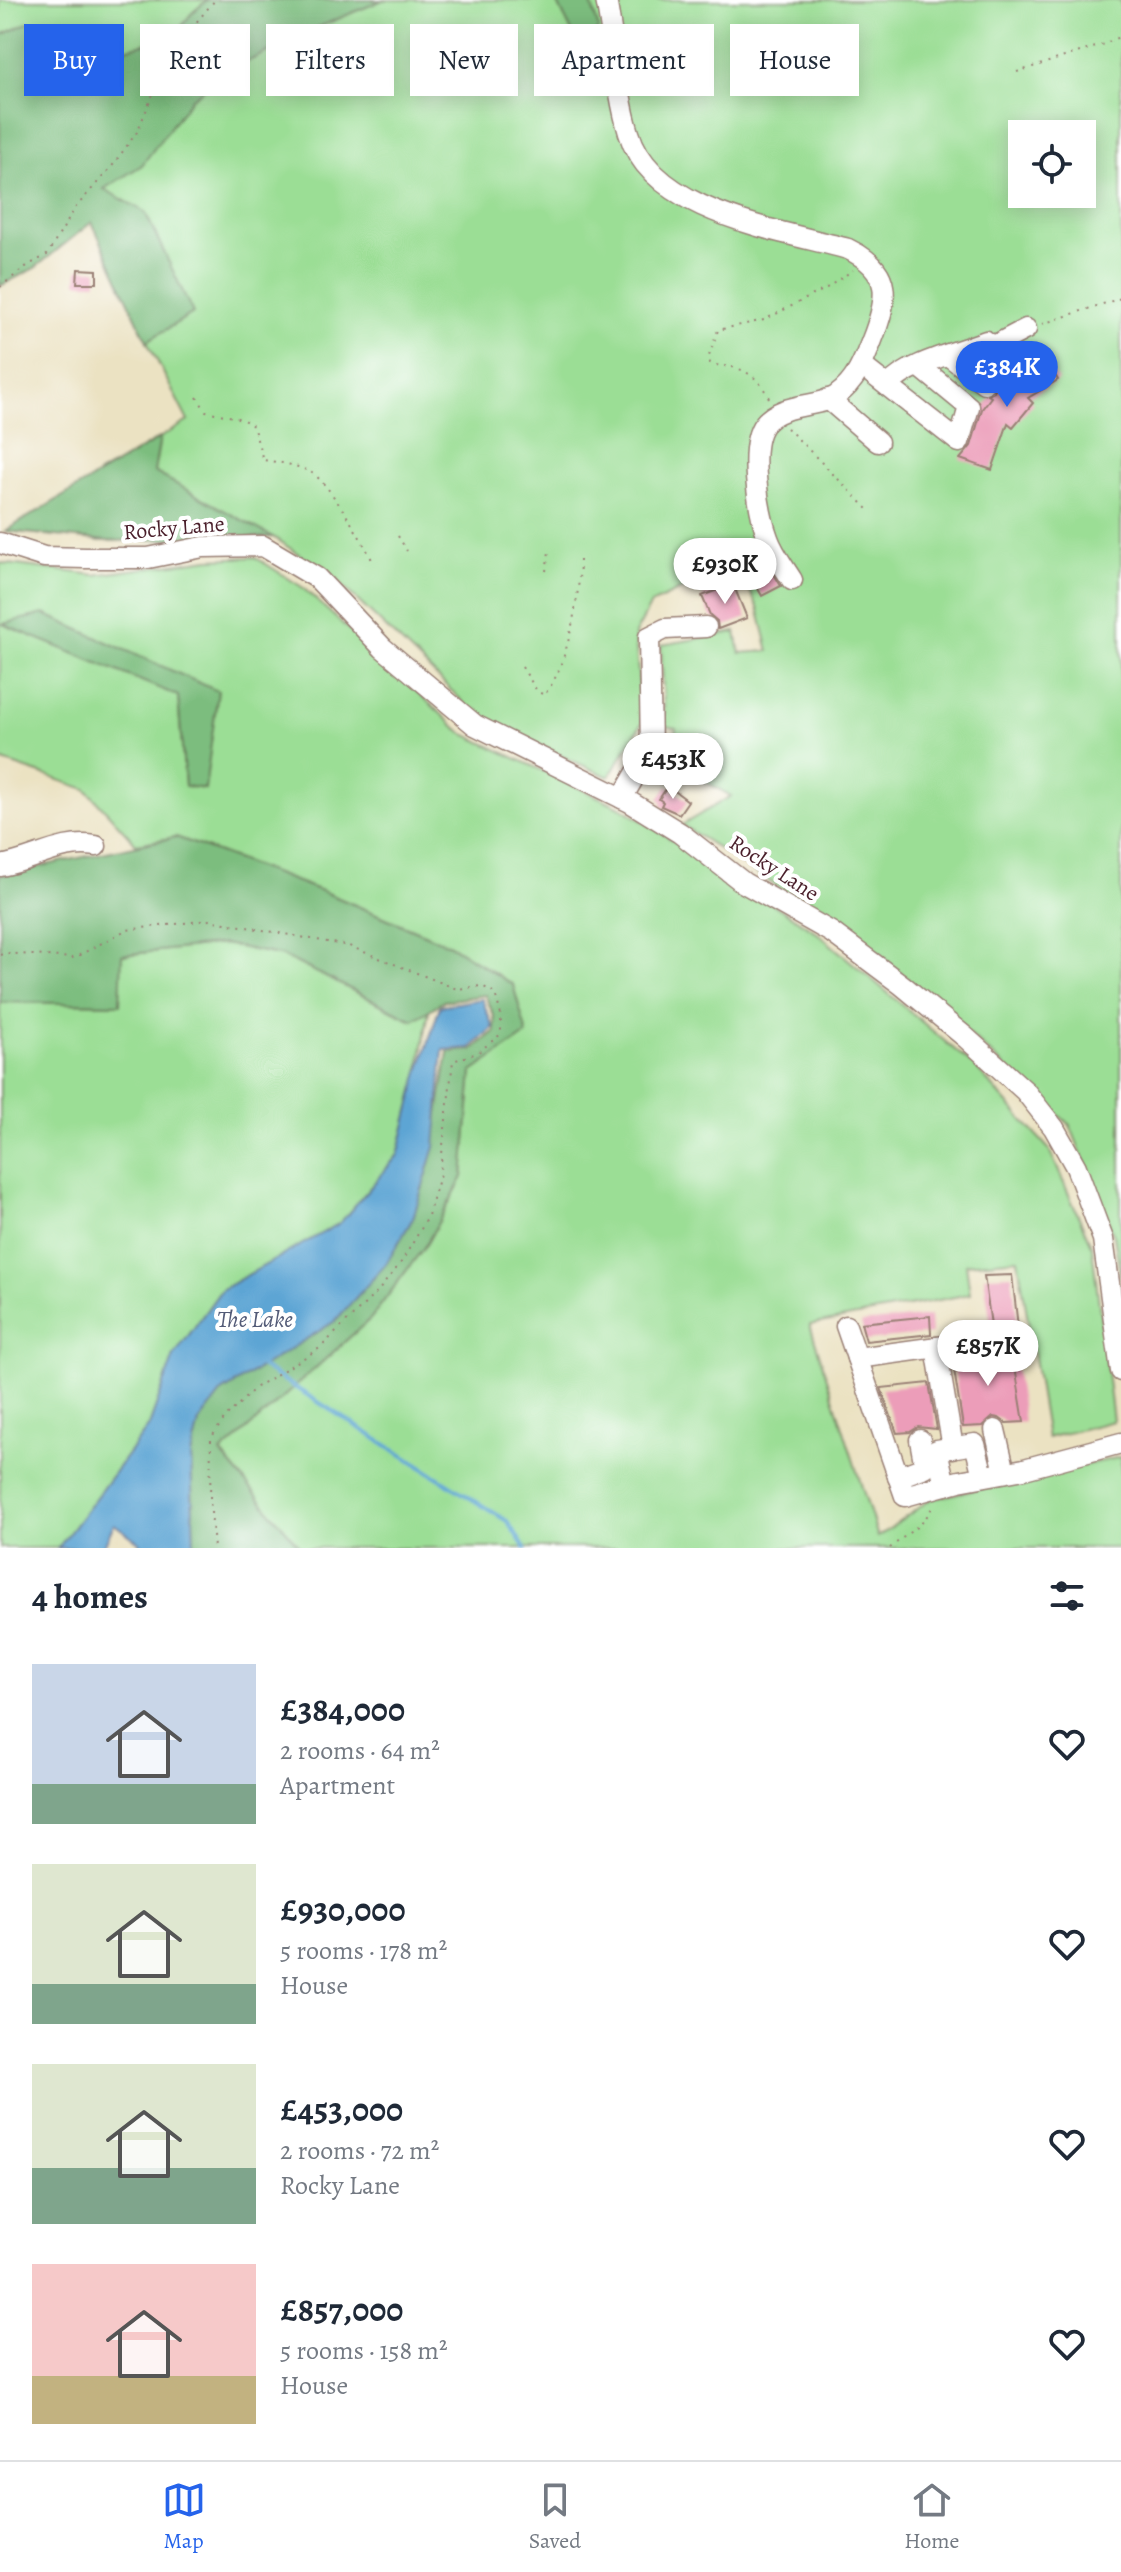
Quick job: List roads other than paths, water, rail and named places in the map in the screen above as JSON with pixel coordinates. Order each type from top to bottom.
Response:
[{"type":"street","points":[[606,0],[629,134],[645,163],[672,186],[719,214],[848,249],[874,268],[883,285],[883,314],[862,366],[851,382],[834,398],[802,404],[778,414],[764,424],[756,441],[757,490],[768,540],[792,580]]},
{"type":"street","points":[[888,386],[895,378],[919,366],[986,341],[999,354],[1026,329]]},
{"type":"street","points":[[949,356],[984,383]]},
{"type":"street","points":[[862,366],[959,442],[969,407],[919,366]]},
{"type":"street","points":[[828,399],[878,442]]},
{"type":"street","name":"Rocky Lane","points":[[0,543],[44,557],[86,558],[148,558],[203,547],[263,546],[317,578],[383,648],[475,725],[622,798],[680,833],[744,883],[831,932],[935,1012],[1025,1091],[1054,1128],[1076,1167],[1103,1239],[1121,1371]]},
{"type":"street","points":[[622,798],[651,748],[653,718],[649,637],[665,629],[706,627]]},
{"type":"street","points":[[0,866],[62,846],[79,843],[96,846]]},
{"type":"street","points":[[846,1326],[905,1496],[937,1487],[981,1467],[1121,1443]]},
{"type":"street","points":[[857,1358],[940,1346],[953,1448]]},
{"type":"street","points":[[995,1430],[1003,1462]]},
{"type":"street","points":[[920,1440],[925,1467],[937,1487]]},
{"type":"street","points":[[937,1487],[937,1450],[975,1444],[981,1467]]},
{"type":"street","points":[[898,1477],[925,1467]]},
{"type":"water","name":"The Lake","points":[[482,999],[493,1027],[471,1048],[443,1050],[435,1147],[413,1218],[386,1264],[335,1321],[222,1392],[199,1422],[191,1455],[194,1548],[140,1548],[139,1542],[114,1524],[103,1548],[58,1548],[149,1426],[174,1356],[221,1290],[340,1223],[398,1155],[418,1075],[440,1006]]},
{"type":"waterway","points":[[261,1366],[507,1521],[525,1548]]}]
